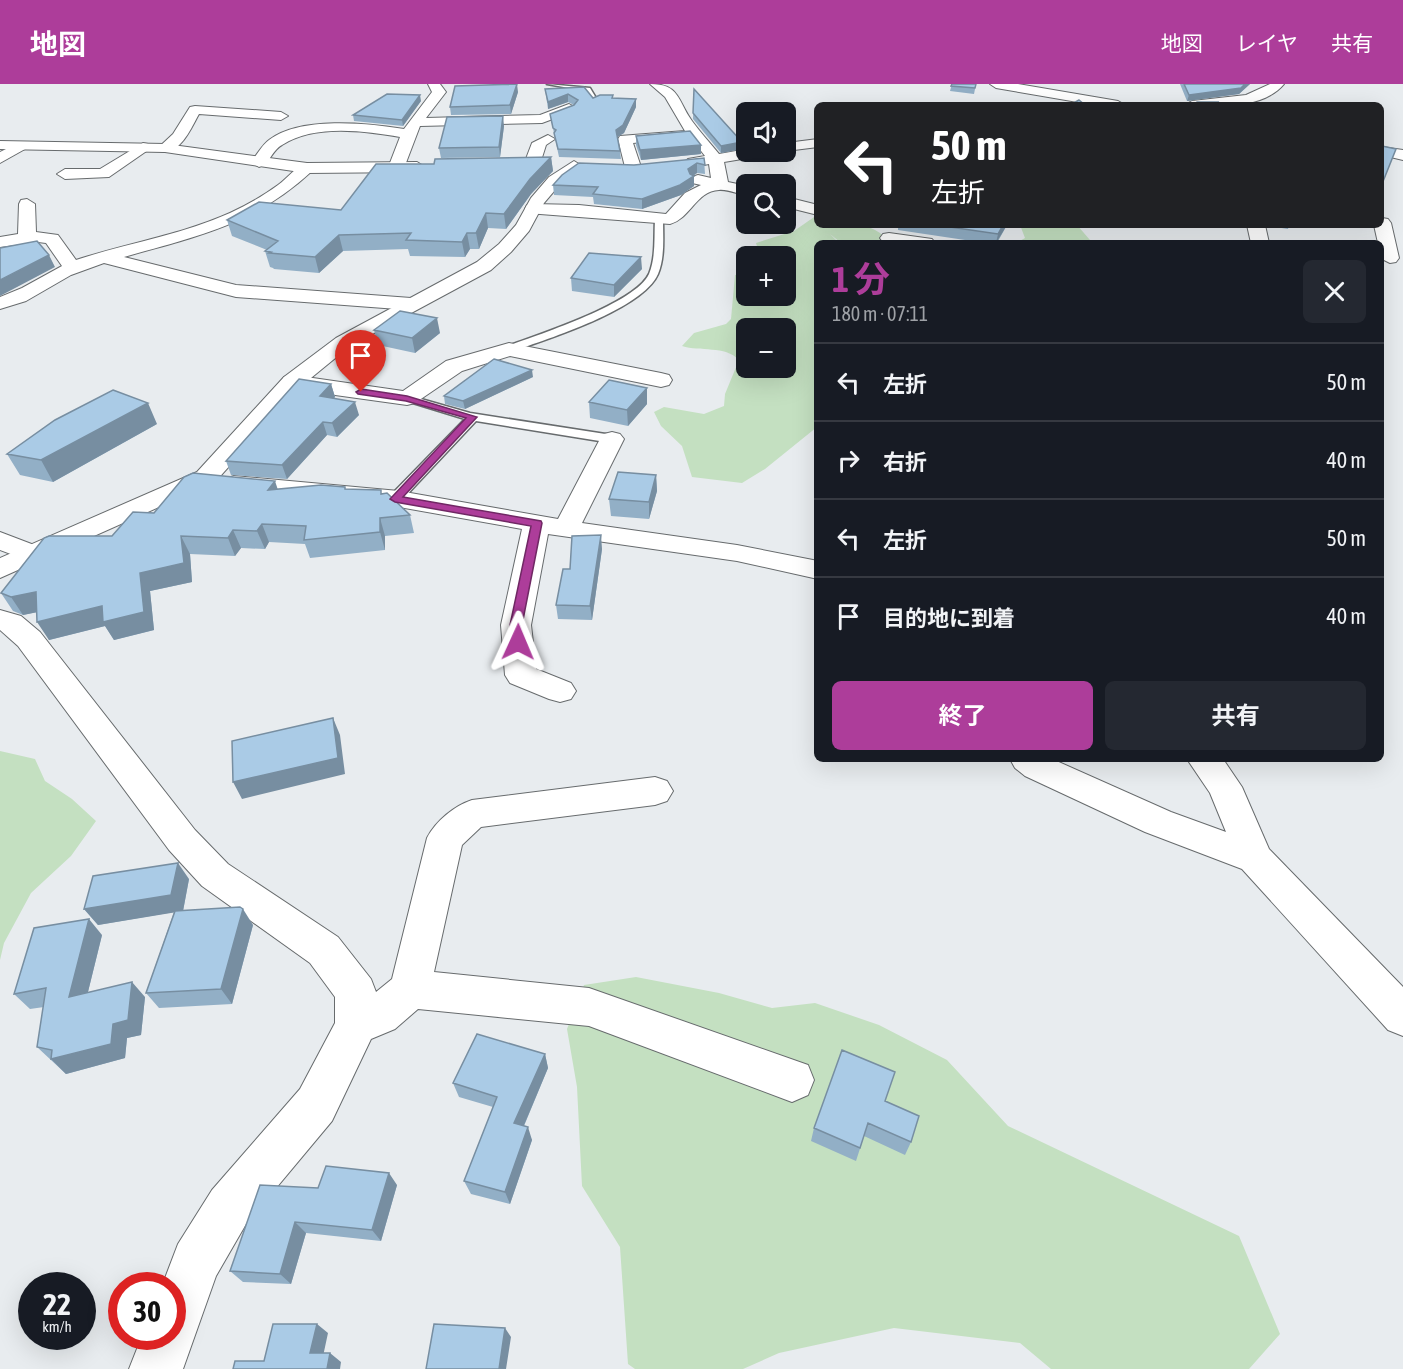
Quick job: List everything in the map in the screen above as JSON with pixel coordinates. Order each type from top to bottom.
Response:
[{"type":"street","points":[[396,168],[413,128],[439,92],[434,84]]},
{"type":"street","points":[[656,84],[673,99],[684,120],[716,160],[720,183]]},
{"type":"street","points":[[996,84],[1102,102]]},
{"type":"street","points":[[1215,102],[1254,97],[1271,90],[1278,84]]},
{"type":"street","points":[[1087,99],[1111,90]]},
{"type":"street","points":[[259,162],[275,142],[318,128],[382,130],[542,119],[569,108]]},
{"type":"street","points":[[165,148],[179,137],[195,110],[281,116]]},
{"type":"street","points":[[637,167],[625,139],[695,133]]},
{"type":"street","points":[[532,164],[539,143],[548,139]]},
{"type":"street","points":[[796,146],[814,144]]},
{"type":"street","points":[[0,145],[165,148],[307,168],[429,167]]},
{"type":"street","points":[[0,158],[20,146]]},
{"type":"street","points":[[65,174],[103,174],[143,147]]},
{"type":"street","points":[[1384,151],[1403,155]]},
{"type":"street","points":[[736,156],[680,170],[736,188]]},
{"type":"street","points":[[0,569],[206,477],[292,382],[343,342],[484,266],[505,248],[523,227],[533,209],[555,180],[580,166],[513,164]]},
{"type":"street","points":[[0,303],[15,298],[72,267],[231,219],[283,189],[307,168]]},
{"type":"street","points":[[533,209],[579,210],[670,219],[691,196],[720,183]]},
{"type":"street","points":[[796,194],[810,191]]},
{"type":"street","points":[[634,216],[643,199]]},
{"type":"street","points":[[27,204],[27,238]]},
{"type":"street","points":[[796,204],[814,209]]},
{"type":"street","points":[[1383,228],[1392,258]]},
{"type":"street","points":[[885,234],[912,240]]},
{"type":"street","points":[[0,242],[27,238],[52,239],[72,267]]},
{"type":"street","points":[[104,258],[236,291],[411,304]]},
{"type":"street","points":[[292,382],[407,398],[454,366],[509,349],[661,380]]},
{"type":"street","points":[[566,529],[612,439]]},
{"type":"street","points":[[206,477],[229,484],[395,499],[566,529],[737,553],[814,569]]},
{"type":"street","points":[[537,523],[516,625],[521,675],[560,691]]},
{"type":"street","points":[[0,540],[32,554]]},
{"type":"street","points":[[0,620],[10,623],[29,639],[182,840],[214,875],[324,950],[356,992],[356,1025],[316,1105],[229,1207],[196,1262],[186,1288]]},
{"type":"street","points":[[1031,762],[1037,767],[1158,822],[1255,858]]},
{"type":"street","points":[[1206,762],[1225,787],[1255,858],[1403,1016]]},
{"type":"street","points":[[356,1025],[380,1015],[410,989],[445,838],[472,814],[655,791]]},
{"type":"street","points":[[410,989],[589,1007],[792,1080]]},
{"type":"street","points":[[156,1369],[163,1350]]},
{"type":"lane","points":[[550,84],[588,89],[596,103]]},
{"type":"lane","points":[[509,349],[571,326],[630,298],[649,282],[656,268],[659,219]]},
{"type":"lane","points":[[407,398],[473,417],[612,439]]},
{"type":"lane","points":[[395,499],[473,417]]},
{"type":"green space","points":[[814,217],[814,228],[869,228],[886,240],[837,240],[830,234],[836,240],[814,240],[814,429],[765,469],[742,483],[692,477],[682,446],[661,426],[654,412],[664,407],[704,414],[724,406],[725,394],[736,367],[736,378],[796,378],[796,318],[736,318],[736,358],[727,352],[682,346],[694,333],[726,324],[731,319],[735,275],[736,306],[796,306],[796,246],[757,246],[756,243],[784,234],[796,234],[796,230]]},
{"type":"green space","points":[[1021,228],[1080,228],[1090,240],[1021,240],[1025,238]]},
{"type":"green space","points":[[0,751],[35,759],[45,781],[72,799],[96,821],[71,856],[31,893],[4,943],[0,960]]},
{"type":"green space","points":[[636,977],[719,993],[772,1008],[815,1003],[879,1025],[947,1060],[1008,1126],[1239,1236],[1280,1334],[1249,1369],[1051,1369],[1020,1343],[894,1328],[779,1353],[743,1369],[635,1369],[628,1364],[620,1247],[582,1186],[577,1087],[567,1029],[584,985]]},
{"type":"building","points":[[517,84],[510,105],[450,107],[455,86]]},
{"type":"building","points":[[952,84],[976,84],[975,88],[951,86]]},
{"type":"building","points":[[1184,84],[1245,84],[1241,88],[1189,95]]},
{"type":"building","points":[[584,87],[593,98],[600,95],[613,95],[612,98],[636,99],[623,125],[616,130],[620,151],[558,149],[554,133],[556,130],[553,128],[550,114],[574,105],[578,100],[568,94],[548,102],[545,89]]},
{"type":"building","points":[[694,89],[736,135],[736,143],[721,146],[693,113]]},
{"type":"building","points":[[387,94],[420,95],[402,120],[353,115]]},
{"type":"building","points":[[503,116],[499,147],[439,148],[447,117]]},
{"type":"building","points":[[690,131],[701,145],[640,150],[636,136]]},
{"type":"building","points":[[1384,146],[1396,149],[1384,179]]},
{"type":"building","points":[[551,157],[530,179],[504,214],[486,213],[476,233],[467,233],[462,242],[406,240],[411,233],[339,235],[315,257],[269,253],[271,252],[265,251],[278,241],[227,220],[259,202],[341,210],[376,164],[434,164],[435,159]]},
{"type":"building","points":[[704,158],[705,165],[697,163],[688,169],[694,176],[680,185],[642,199],[593,194],[598,187],[553,185],[562,175],[579,163],[634,165]]},
{"type":"building","points":[[957,228],[1001,228],[998,234]]},
{"type":"building","points":[[37,241],[49,255],[0,280],[0,248]]},
{"type":"building","points":[[589,253],[641,257],[614,285],[571,278]]},
{"type":"building","points":[[400,311],[437,318],[412,338],[374,330]]},
{"type":"building","points":[[494,359],[532,370],[463,401],[444,396]]},
{"type":"building","points":[[299,379],[331,384],[320,396],[355,402],[332,423],[323,422],[282,465],[226,461]]},
{"type":"building","points":[[609,380],[647,388],[627,410],[589,402]]},
{"type":"building","points":[[113,390],[148,403],[41,460],[7,454],[55,420]]},
{"type":"building","points":[[618,472],[656,475],[649,502],[609,499]]},
{"type":"building","points":[[193,473],[275,481],[268,490],[321,485],[345,487],[345,489],[381,490],[381,494],[387,493],[410,515],[380,518],[380,532],[304,540],[306,526],[262,524],[257,531],[233,530],[228,538],[181,536],[184,563],[140,573],[144,612],[103,622],[102,606],[37,622],[36,592],[11,597],[1,593],[44,538],[49,536],[112,536],[133,512],[154,513],[184,477]]},
{"type":"building","points":[[601,535],[590,606],[556,605],[563,569],[570,569],[572,536]]},
{"type":"building","points":[[333,718],[338,758],[233,782],[232,741]]},
{"type":"building","points":[[178,863],[171,895],[84,909],[93,876]]},
{"type":"building","points":[[240,907],[243,909],[221,989],[146,993],[175,911]]},
{"type":"building","points":[[89,919],[69,997],[132,982],[128,1020],[113,1024],[111,1044],[51,1059],[52,1050],[37,1047],[46,988],[14,994],[34,928]]},
{"type":"building","points":[[477,1034],[545,1054],[514,1123],[528,1127],[505,1192],[464,1181],[497,1097],[453,1083]]},
{"type":"building","points":[[842,1050],[895,1072],[885,1101],[919,1116],[911,1142],[868,1123],[860,1148],[814,1128]]},
{"type":"building","points":[[326,1166],[389,1173],[372,1230],[295,1222],[280,1274],[230,1271],[260,1185],[318,1188]]},
{"type":"building","points":[[273,1324],[317,1324],[310,1353],[330,1353],[327,1369],[233,1369],[235,1361],[264,1361]]},
{"type":"building","points":[[434,1324],[505,1328],[499,1369],[426,1369]]},
{"type":"route","points":[[361,392],[407,398],[473,417],[395,499],[537,523],[516,625],[518,642]]}]
